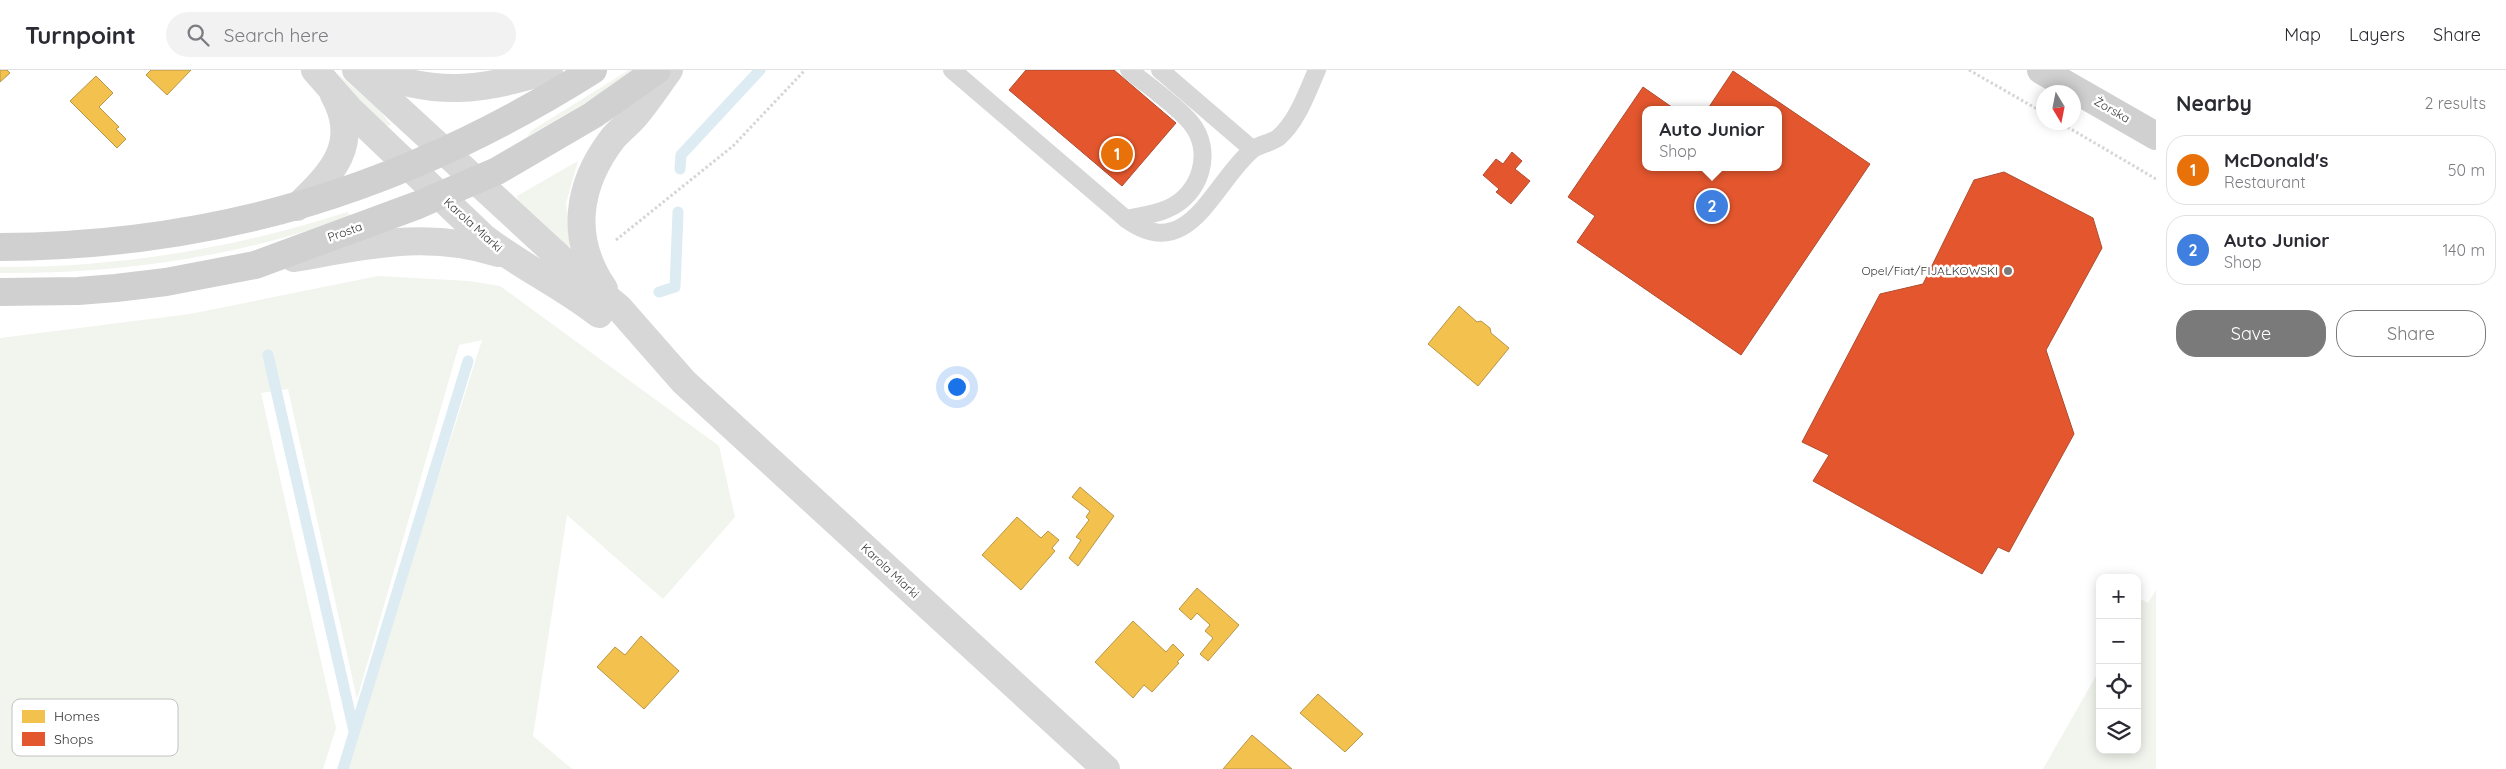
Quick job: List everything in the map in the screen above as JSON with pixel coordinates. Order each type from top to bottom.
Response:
[{"type":"main road","points":[[0,247],[70,245],[149,237],[199,230],[297,207],[410,168],[535,106],[593,70]]},
{"type":"main road","name":"Prosta","points":[[0,292],[78,291],[116,288],[166,282],[255,265],[440,196],[476,180],[535,150],[593,115],[657,70]]},
{"type":"main road","name":"Żorska","points":[[2041,70],[2156,136]]},
{"type":"street","name":"Karola Miarki","points":[[356,70],[571,268],[619,308],[675,373]]},
{"type":"street","points":[[368,70],[409,83],[454,89],[484,87],[549,70]]},
{"type":"street","points":[[619,308],[602,287],[587,257],[580,214],[582,201],[592,170],[604,151],[615,136],[635,116],[669,70]]},
{"type":"street","name":"Karola Miarki","points":[[322,79],[410,168],[483,237],[506,255],[570,292],[675,373],[1106,769]]},
{"type":"street","points":[[297,207],[331,173],[342,150],[342,119],[336,97],[322,79]]},
{"type":"street","points":[[255,265],[408,240],[456,242],[506,255]]},
{"type":"lane","points":[[952,70],[1126,219],[1148,232],[1173,231],[1193,220],[1252,149],[1279,137],[1300,108],[1317,70]]},
{"type":"lane","points":[[1126,219],[1167,210],[1178,203],[1194,186],[1203,164],[1201,141],[1190,122],[1129,70]]},
{"type":"lane","points":[[1160,70],[1252,149]]},
{"type":"path","points":[[613,242],[733,146],[805,70]]},
{"type":"path","points":[[1969,70],[2036,109]]},
{"type":"path","points":[[2073,130],[2156,179]]},
{"type":"shaded area","points":[[629,70],[641,70],[527,137],[531,131]]},
{"type":"shaded area","points":[[337,73],[380,111],[391,125],[385,126],[376,119]]},
{"type":"shaded area","points":[[578,161],[566,203],[571,245],[569,247],[518,200],[517,196]]},
{"type":"shaded area","points":[[347,212],[351,216],[309,230],[266,242],[178,260],[89,270],[0,273],[0,267],[88,264],[176,253],[262,236]]},
{"type":"shaded area","points":[[378,276],[469,281],[500,286],[719,446],[735,517],[663,599],[567,515],[533,736],[572,769],[346,769],[482,340],[459,345],[357,699],[288,389],[261,393],[336,728],[323,769],[0,769],[0,338],[190,314]]},
{"type":"shaded area","points":[[2156,590],[2156,769],[2043,769],[2096,676],[2096,754],[2141,754],[2141,600],[2148,603]]},
{"type":"building: Homes","points":[[0,70],[7,70],[10,73],[0,82]]},
{"type":"building: Homes","points":[[151,70],[191,70],[167,95],[146,75]]},
{"type":"building: Homes","points":[[96,76],[113,93],[99,107],[119,127],[116,129],[126,139],[117,148],[70,101]]},
{"type":"building: Homes","points":[[1459,306],[1477,322],[1481,321],[1490,328],[1491,333],[1509,348],[1478,386],[1428,344]]},
{"type":"building: Homes","points":[[1080,487],[1114,516],[1078,566],[1069,558],[1081,540],[1076,537],[1089,520],[1086,517],[1090,511],[1072,497]]},
{"type":"building: Homes","points":[[1017,517],[1041,538],[1048,531],[1059,540],[1052,548],[1055,551],[1021,590],[982,555]]},
{"type":"building: Homes","points":[[1197,588],[1239,625],[1208,661],[1200,654],[1213,638],[1205,631],[1210,625],[1197,613],[1191,620],[1179,609]]},
{"type":"building: Homes","points":[[1133,621],[1166,652],[1173,644],[1184,655],[1152,692],[1144,685],[1133,698],[1095,662]]},
{"type":"building: Homes","points":[[641,636],[679,671],[644,709],[597,667],[615,647],[625,655]]},
{"type":"building: Homes","points":[[1318,694],[1363,734],[1345,752],[1300,713]]},
{"type":"building: Homes","points":[[1252,735],[1292,769],[1223,769]]},
{"type":"building: Shops","points":[[1026,70],[1114,70],[1176,123],[1122,186],[1009,90]]},
{"type":"building: Shops","points":[[1733,71],[1870,164],[1741,355],[1577,242],[1595,216],[1568,197],[1643,87],[1670,106],[1642,106],[1642,171],[1782,171],[1782,106],[1710,106]]},
{"type":"building: Shops","points":[[1512,152],[1522,161],[1515,169],[1530,181],[1511,204],[1496,192],[1499,189],[1483,175],[1496,159],[1503,164]]},
{"type":"building: Shops","points":[[2004,172],[2093,218],[2102,248],[2046,350],[2074,434],[2009,552],[1998,547],[1982,574],[1813,481],[1829,455],[1802,442],[1880,294],[1923,284],[1974,180]]},
{"type":"waterway","points":[[680,169],[681,155],[760,70]]},
{"type":"waterway","points":[[659,292],[675,287],[678,212]]},
{"type":"waterway","points":[[268,355],[354,731]]},
{"type":"waterway","points":[[343,769],[468,361]]},
{"type":"place","name":"McDonald's","points":[[1117,154]]},
{"type":"place","name":"Auto Junior","points":[[1712,206]]},
{"type":"place","name":"Opel/Fiat/FIJAŁKOWSKI","points":[[2008,271]]}]
